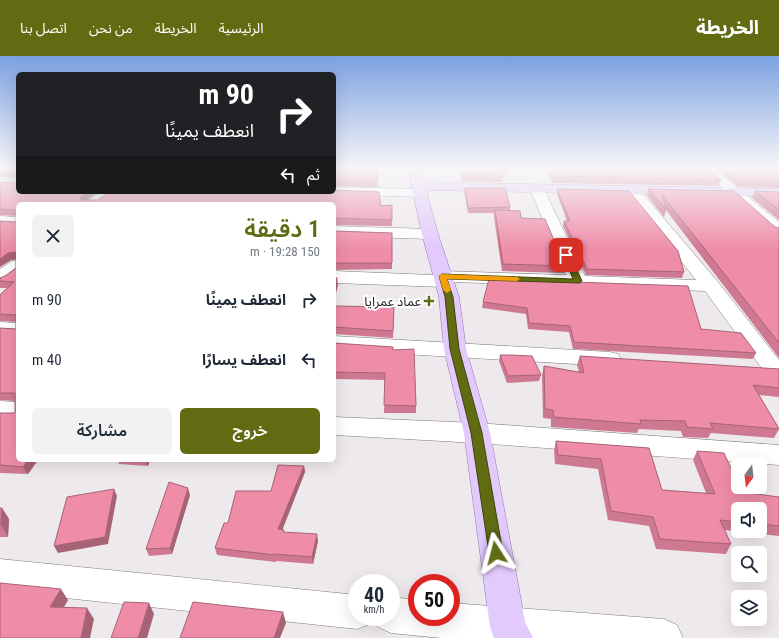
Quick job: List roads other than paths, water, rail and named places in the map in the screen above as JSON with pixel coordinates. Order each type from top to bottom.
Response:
[{"type":"main road","points":[[420,195],[449,297],[455,349],[477,433],[511,633]]},
{"type":"street","points":[[93,202],[105,195]]},
{"type":"street","points":[[540,195],[578,281]]},
{"type":"street","points":[[636,195],[711,286],[776,370]]},
{"type":"street","points":[[739,195],[779,230]]},
{"type":"street","points":[[0,221],[16,222]]},
{"type":"street","points":[[336,231],[430,234]]},
{"type":"street","points":[[0,278],[13,265]]},
{"type":"street","points":[[336,277],[578,281],[711,286]]},
{"type":"street","points":[[0,328],[16,329]]},
{"type":"street","points":[[336,343],[630,360]]},
{"type":"street","points":[[750,368],[776,370]]},
{"type":"street","points":[[0,410],[16,411]]},
{"type":"street","points":[[336,426],[477,433],[779,455]]},
{"type":"street","points":[[0,575],[348,611]]},
{"type":"street","points":[[400,616],[511,633],[664,638]]},
{"type":"place","name":"عماد عمرايا","points":[[429,301]]}]
